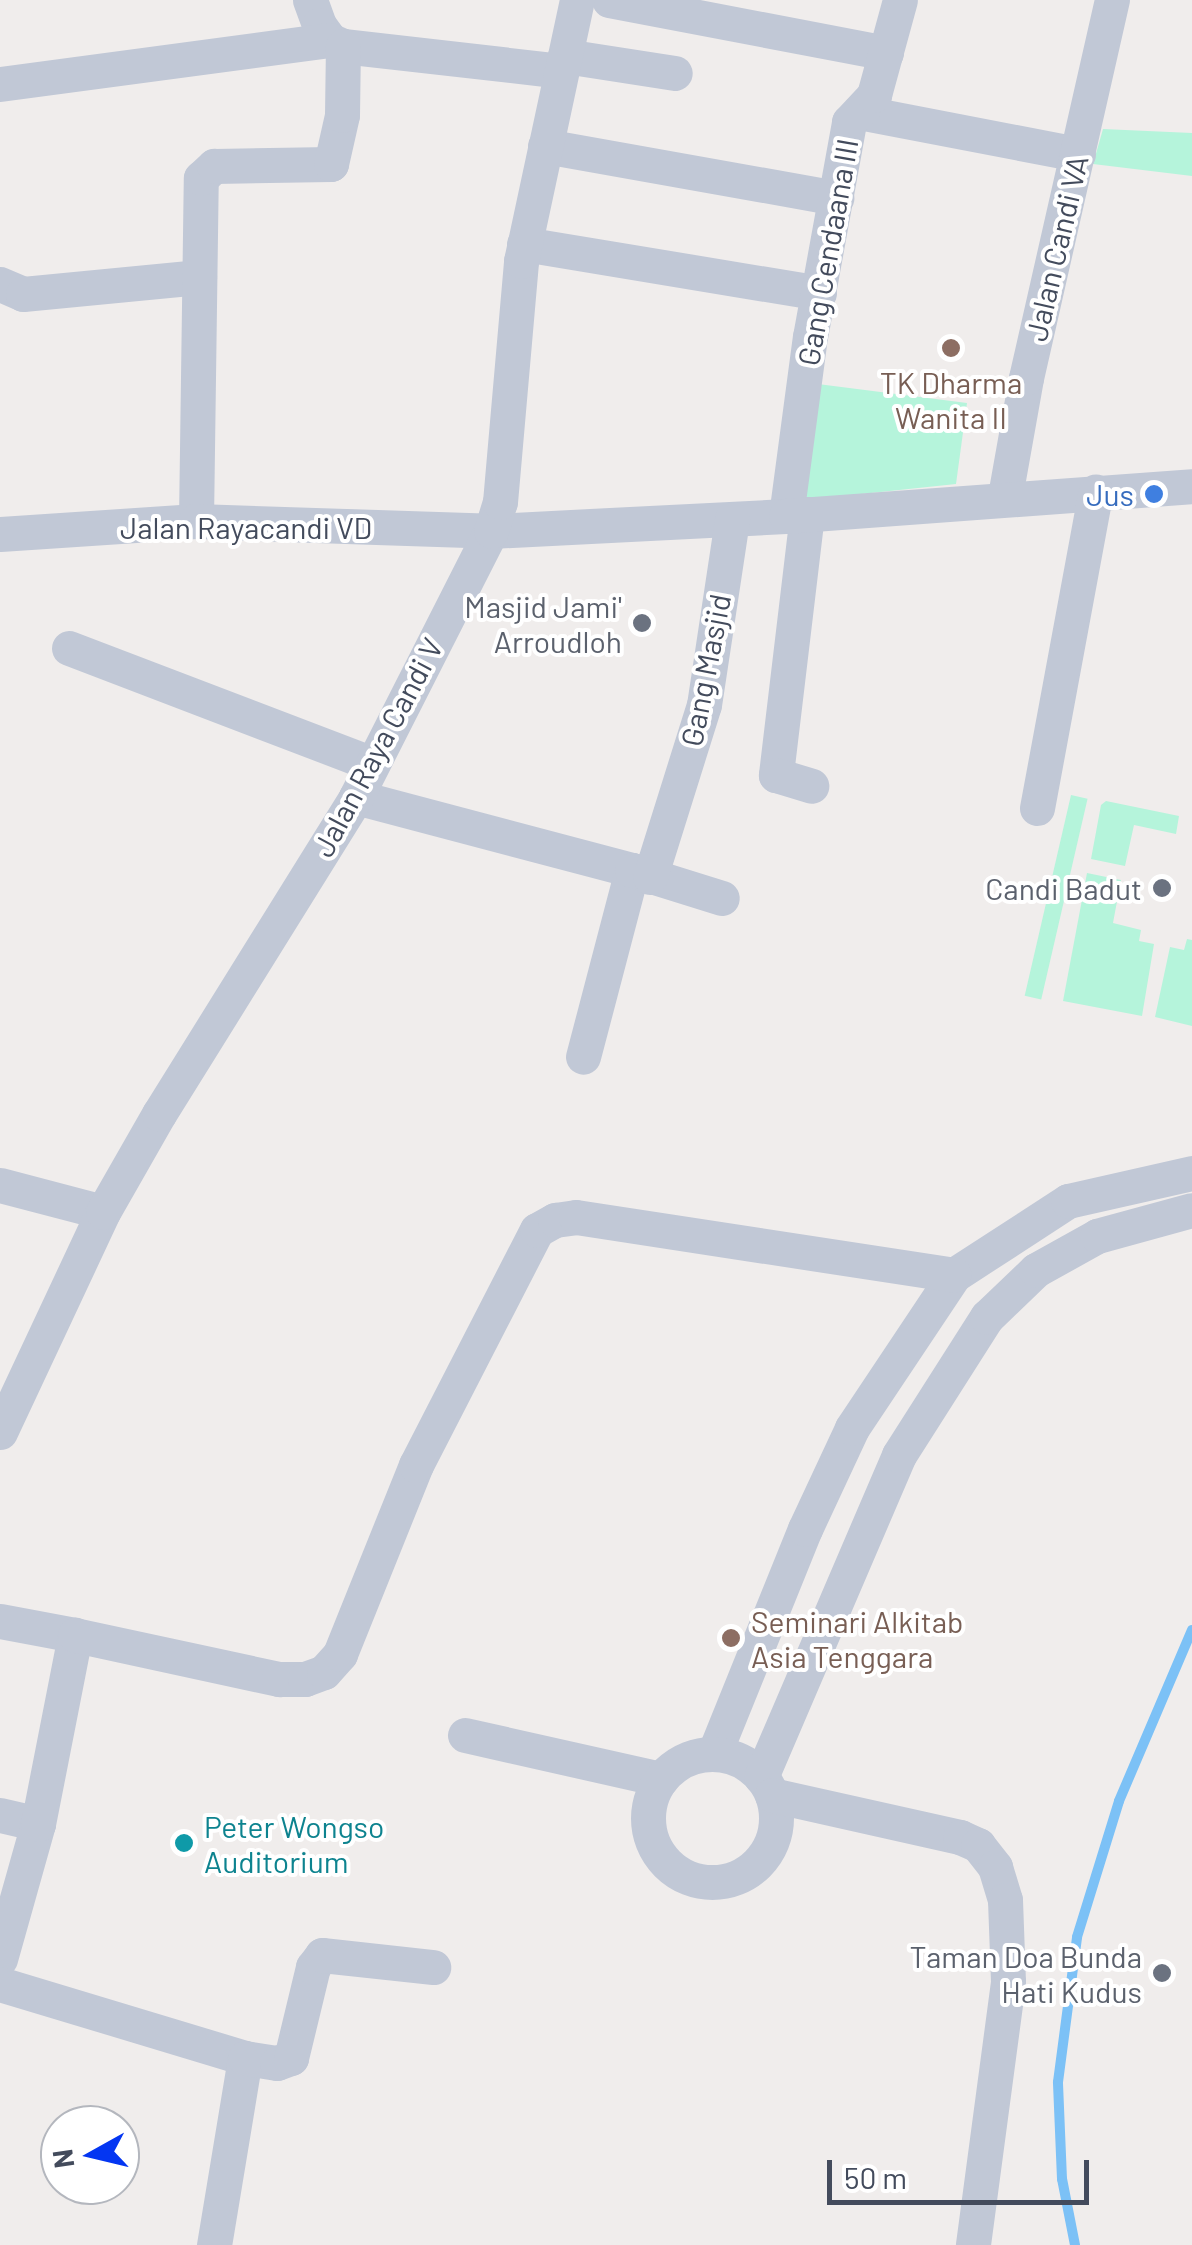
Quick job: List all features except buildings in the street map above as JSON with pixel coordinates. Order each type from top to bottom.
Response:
[{"type":"street","points":[[196,521],[201,178],[206,170],[330,164],[342,115],[337,43],[318,25],[310,0]]},
{"type":"street","name":"Jalan Raya Candi V","points":[[0,1432],[12,1377],[158,1114],[356,797],[492,531],[500,502],[511,346],[524,244],[577,0]]},
{"type":"street","points":[[609,0],[886,54]]},
{"type":"street","name":"Gang Cendaana III","points":[[811,786],[776,776],[818,293],[849,122],[874,95],[900,0]]},
{"type":"street","name":"Jalan Candi VA","points":[[1005,496],[1026,378],[1112,0]]},
{"type":"street","points":[[0,84],[337,43],[675,73]]},
{"type":"street","points":[[859,112],[1078,154]]},
{"type":"street","points":[[545,146],[836,198]]},
{"type":"street","points":[[524,244],[818,293]]},
{"type":"street","points":[[0,284],[23,294],[199,277]]},
{"type":"street","name":"Jalan Rayacandi VD","points":[[0,534],[196,521],[492,531],[797,515],[1005,496],[1192,486]]},
{"type":"street","points":[[1037,808],[1096,491]]},
{"type":"street","name":"Gang Masjid","points":[[583,1057],[640,873],[704,705],[732,519]]},
{"type":"street","points":[[69,648],[372,764]]},
{"type":"street","points":[[356,797],[722,898]]},
{"type":"street","points":[[714,1754],[805,1529],[852,1428],[954,1275],[1068,1200],[1192,1173]]},
{"type":"street","points":[[0,1185],[103,1212]]},
{"type":"street","points":[[766,1786],[900,1455],[986,1317],[1036,1270],[1097,1236],[1192,1210]]},
{"type":"street","points":[[0,1621],[280,1679],[305,1680],[324,1672],[340,1654],[434,1432],[537,1230],[555,1220],[576,1217],[954,1275]]},
{"type":"street","points":[[0,1959],[38,1824],[75,1636]]},
{"type":"street","points":[[464,1735],[660,1780]]},
{"type":"street","points":[[714,1754],[748,1765],[766,1786],[774,1828],[762,1858],[746,1873],[725,1881],[703,1882],[664,1862],[652,1843],[649,1810],[660,1780],[676,1765],[714,1754]]},
{"type":"street","points":[[766,1786],[960,1836],[978,1844],[995,1867],[1005,1900],[1008,1982],[974,2245]]},
{"type":"street","points":[[0,1815],[38,1824]]},
{"type":"street","points":[[0,1984],[246,2058],[277,2063],[291,2058],[314,1966],[322,1956],[433,1967]]},
{"type":"street","points":[[214,2245],[246,2058]]},
{"type":"green space","points":[[1103,129],[1192,133],[1192,176],[1093,164]]},
{"type":"green space","points":[[810,383],[967,403],[956,484],[795,501]]},
{"type":"green space","points":[[1071,795],[1088,799],[1041,1000],[1025,996]]},
{"type":"green space","points":[[1106,801],[1179,816],[1176,834],[1134,825],[1125,866],[1091,859],[1101,805]]},
{"type":"green space","points":[[1087,873],[1121,880],[1113,923],[1141,930],[1139,941],[1154,944],[1142,1016],[1063,1001]]},
{"type":"green space","points":[[1187,939],[1192,940],[1192,1026],[1155,1017],[1170,947],[1184,950]]},
{"type":"waterway","points":[[1075,2245],[1062,2179],[1058,2082],[1077,1937],[1119,1801],[1192,1630]]},
{"type":"place","name":"TK Dharma Wanita II","points":[[951,348]]},
{"type":"place","name":"Jus","points":[[1154,494]]},
{"type":"place","name":"Masjid Jami' Arroudloh","points":[[642,623]]},
{"type":"place","name":"Candi Badut","points":[[1162,888]]},
{"type":"place","name":"Seminari Alkitab Asia Tenggara","points":[[731,1638]]},
{"type":"place","name":"Peter Wongso Auditorium","points":[[184,1843]]},
{"type":"place","name":"Taman Doa Bunda Hati Kudus","points":[[1162,1973]]}]
